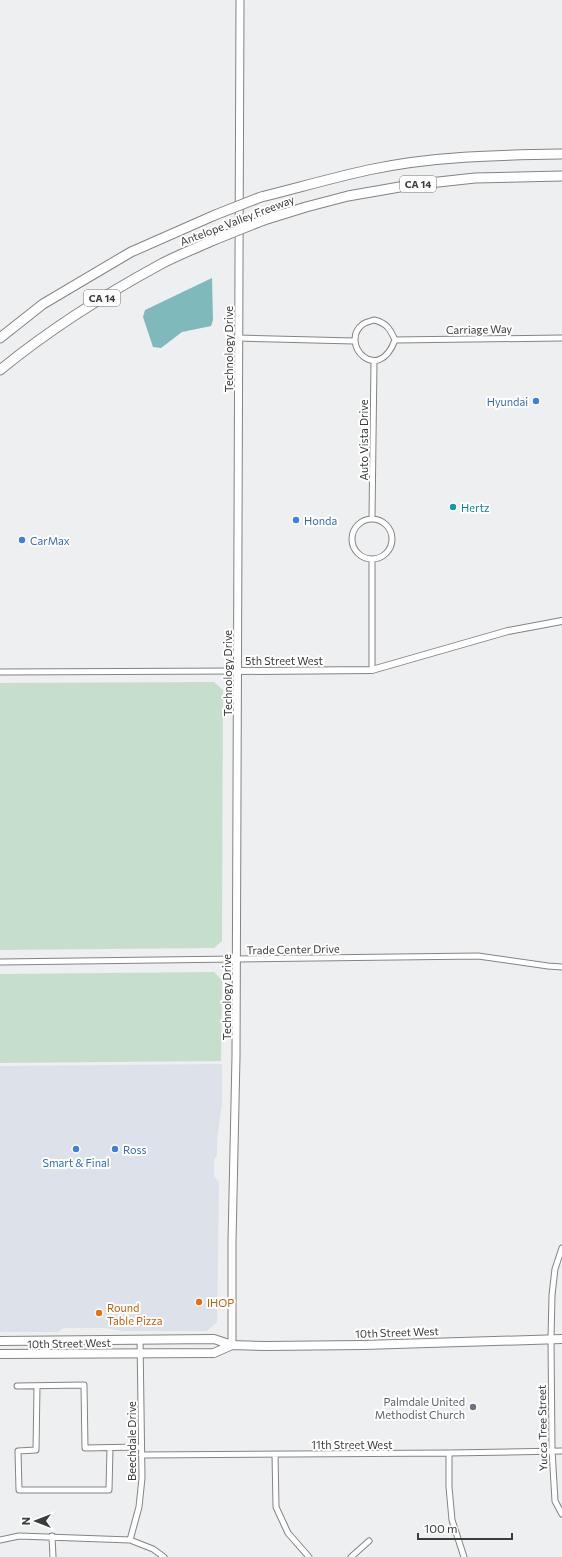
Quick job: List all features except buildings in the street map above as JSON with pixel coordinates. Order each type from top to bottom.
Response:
[{"type":"highway","name":"Antelope Valley Freeway","points":[[0,338],[43,304],[131,252],[215,215],[261,197],[368,170],[419,162],[504,155],[562,154]]},
{"type":"highway","name":"Antelope Valley Freeway","points":[[0,370],[34,342],[88,306],[162,263],[264,220],[341,198],[410,185],[475,178],[562,176]]},
{"type":"main road","name":"Technology Drive","points":[[232,1346],[232,1241],[237,960],[240,0]]},
{"type":"main road","name":"10th Street West","points":[[0,1341],[214,1339],[232,1346]]},
{"type":"main road","name":"10th Street West","points":[[0,1354],[214,1352],[232,1346],[363,1345],[562,1339]]},
{"type":"street","points":[[374,320],[389,326],[395,340],[388,355],[374,361],[365,358],[358,352],[354,340],[357,330],[363,324],[374,320]]},
{"type":"street","points":[[239,338],[354,340]]},
{"type":"street","name":"Carriage Way","points":[[395,340],[562,338]]},
{"type":"street","name":"Auto Vista Drive","points":[[372,518],[374,361]]},
{"type":"street","points":[[372,518],[387,524],[391,529],[393,539],[390,548],[382,556],[372,559],[358,553],[354,547],[352,539],[354,530],[358,524],[372,518]]},
{"type":"street","points":[[372,559],[372,670]]},
{"type":"street","name":"5th Street West","points":[[0,672],[372,670],[508,631],[562,621]]},
{"type":"street","name":"Trade Center Drive","points":[[0,962],[478,956],[562,967]]},
{"type":"street","name":"Yucca Tree Street","points":[[562,1248],[555,1269],[552,1295],[551,1339],[552,1450],[555,1501],[562,1514]]},
{"type":"street","name":"Beechdale Drive","points":[[130,1540],[140,1507],[142,1478],[140,1339]]},
{"type":"street","points":[[17,1386],[84,1385],[85,1448],[141,1447]]},
{"type":"street","points":[[37,1386],[36,1450],[18,1451],[19,1490],[109,1490],[110,1448]]},
{"type":"street","name":"11th Street West","points":[[141,1455],[449,1453],[562,1450]]},
{"type":"street","points":[[449,1453],[449,1487],[452,1520],[464,1557]]},
{"type":"street","points":[[275,1454],[276,1507],[288,1533],[308,1557]]},
{"type":"street","points":[[0,1540],[19,1536],[52,1536],[130,1540],[153,1549],[164,1557]]},
{"type":"street","points":[[52,1536],[52,1557]]},
{"type":"street","points":[[351,1557],[369,1541]]},
{"type":"shaded area","points":[[222,1064],[222,1104],[217,1140],[217,1156],[214,1159],[214,1176],[219,1183],[217,1322],[207,1331],[123,1331],[104,1328],[64,1328],[57,1332],[0,1332],[0,1066]]},
{"type":"green space","points":[[214,682],[223,690],[222,941],[214,948],[0,950],[0,683]]},
{"type":"green space","points":[[214,972],[222,980],[221,1061],[0,1063],[0,974]]},
{"type":"water","points":[[212,278],[213,320],[211,326],[182,332],[161,348],[153,347],[143,317],[145,310]]},
{"type":"place","name":"Hyundai","points":[[536,401]]},
{"type":"place","name":"Hertz","points":[[453,507]]},
{"type":"place","name":"Honda","points":[[296,520]]},
{"type":"place","name":"CarMax","points":[[22,540]]},
{"type":"place","name":"Smart & Final","points":[[76,1149]]},
{"type":"place","name":"Ross","points":[[115,1149]]},
{"type":"place","name":"IHOP","points":[[199,1302]]},
{"type":"place","name":"Round Table Pizza","points":[[99,1313]]},
{"type":"place","name":"Palmdale United Methodist Church","points":[[473,1407]]}]
